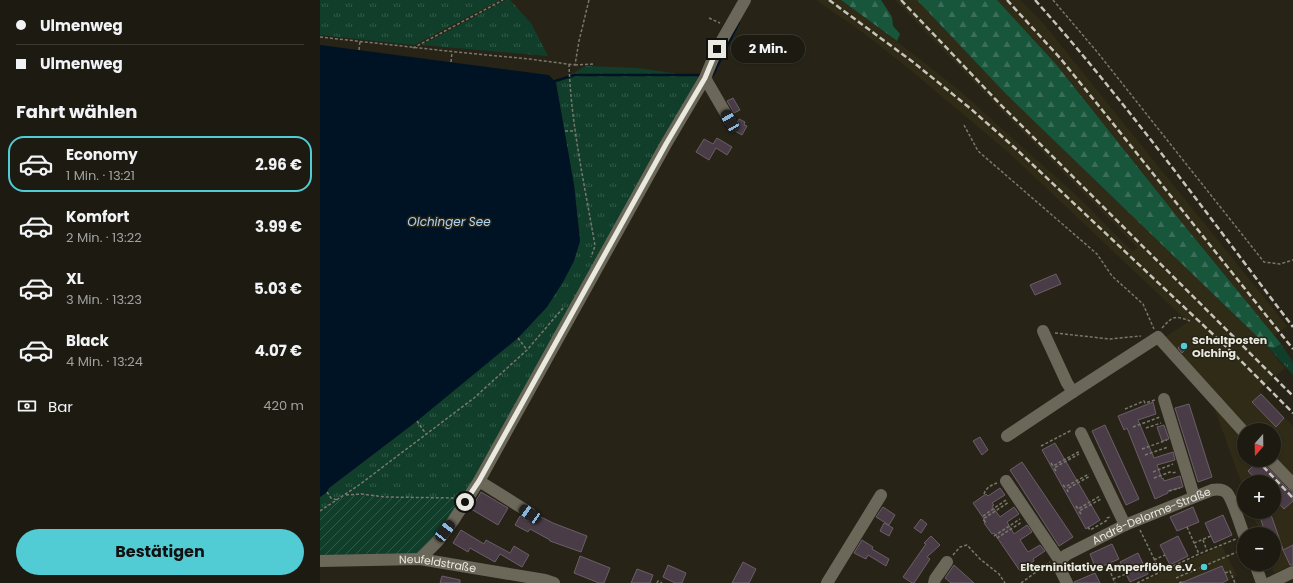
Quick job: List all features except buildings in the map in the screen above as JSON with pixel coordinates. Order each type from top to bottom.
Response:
[{"type":"street","points":[[420,559],[438,541],[479,481],[666,144],[705,78],[717,49],[745,0]]},
{"type":"street","points":[[705,78],[730,121]]},
{"type":"street","points":[[1043,331],[1067,383],[1073,392]]},
{"type":"street","points":[[1007,436],[1158,337],[1237,424]]},
{"type":"street","points":[[1164,399],[1194,496]]},
{"type":"street","points":[[1081,433],[1119,512],[1130,523]]},
{"type":"street","points":[[1277,467],[1293,484]]},
{"type":"street","points":[[479,481],[530,514]]},
{"type":"street","points":[[1006,481],[1060,561],[1061,571],[1067,583]]},
{"type":"street","name":"André-Delorme-Straße","points":[[1060,561],[1066,555],[1130,523],[1194,496],[1219,489],[1226,493],[1230,499],[1237,527]]},
{"type":"street","points":[[827,583],[881,495]]},
{"type":"street","name":"Neufeldstraße","points":[[320,561],[420,559],[539,579],[554,583]]},
{"type":"street","points":[[934,583],[935,579],[947,562]]},
{"type":"street","points":[[1258,571],[1262,583]]},
{"type":"street","points":[[1275,582],[1293,572]]},
{"type":"path","points":[[413,48],[504,0]]},
{"type":"path","points":[[575,64],[589,0]]},
{"type":"path","points":[[1053,0],[1098,53],[1264,262],[1280,264],[1293,260]]},
{"type":"path","points":[[709,18],[729,27]]},
{"type":"path","points":[[320,37],[452,52],[529,58],[569,64],[594,64]]},
{"type":"path","points":[[359,50],[360,41]]},
{"type":"path","points":[[451,62],[452,52]]},
{"type":"path","points":[[569,64],[574,130],[595,246],[589,261]]},
{"type":"path","points":[[964,125],[978,151],[1097,254],[1112,276],[1142,304],[1158,337]]},
{"type":"path","points":[[565,131],[574,130]]},
{"type":"path","points":[[320,512],[346,495],[474,398],[527,350],[563,308]]},
{"type":"path","points":[[1158,337],[1160,330],[1171,318],[1179,317],[1190,321]]},
{"type":"path","points":[[1043,331],[1110,338],[1143,336]]},
{"type":"path","points":[[518,338],[527,350]]},
{"type":"path","points":[[1125,410],[1144,401],[1144,403],[1164,399]]},
{"type":"path","points":[[1133,427],[1145,422],[1169,417]]},
{"type":"path","points":[[1146,428],[1169,417]]},
{"type":"path","points":[[417,421],[426,434]]},
{"type":"path","points":[[1041,446],[1070,431],[1072,434],[1081,433]]},
{"type":"path","points":[[1142,449],[1177,440]]},
{"type":"path","points":[[1145,455],[1177,440]]},
{"type":"path","points":[[1051,463],[1053,466],[1088,448]]},
{"type":"path","points":[[1056,471],[1054,468],[1088,448]]},
{"type":"path","points":[[1153,472],[1184,465]]},
{"type":"path","points":[[1154,478],[1170,472],[1172,473],[1184,465]]},
{"type":"path","points":[[1063,485],[1065,487],[1098,470]]},
{"type":"path","points":[[1068,492],[1067,489],[1098,470]]},
{"type":"path","points":[[984,494],[985,490],[993,484],[1003,480],[1006,481]]},
{"type":"path","points":[[1169,491],[1190,484]]},
{"type":"path","points":[[327,492],[331,498],[337,500]]},
{"type":"path","points":[[1076,506],[1078,509],[1109,493]]},
{"type":"path","points":[[1081,514],[1079,511],[1109,493]]},
{"type":"path","points":[[346,495],[361,494],[411,498],[454,497],[465,502]]},
{"type":"path","points":[[983,516],[1017,496]]},
{"type":"path","points":[[985,522],[983,519],[1017,496]]},
{"type":"path","points":[[330,505],[331,498]]},
{"type":"path","points":[[1088,527],[1090,530],[1106,521],[1107,518],[1119,512]]},
{"type":"path","points":[[994,536],[1029,515]]},
{"type":"path","points":[[997,538],[1029,515]]},
{"type":"path","points":[[1130,523],[1160,572]]},
{"type":"path","points":[[1187,527],[1199,554]]},
{"type":"path","points":[[1194,543],[1210,536]]},
{"type":"path","points":[[1137,583],[1237,538]]},
{"type":"path","points":[[1202,539],[1207,551]]},
{"type":"path","points":[[947,562],[960,547],[967,545],[980,559],[999,574],[1005,583]]},
{"type":"path","points":[[1176,578],[1237,552]]},
{"type":"path","points":[[1154,560],[1165,555]]},
{"type":"path","points":[[1021,583],[1049,562],[1060,561]]},
{"type":"path","points":[[1107,564],[1115,583]]},
{"type":"path","points":[[1225,573],[1230,570],[1235,583]]},
{"type":"path","points":[[1113,579],[1126,574]]},
{"type":"path","points":[[657,583],[658,581],[662,583]]},
{"type":"path","points":[[1179,583],[1183,582]]},
{"type":"shaded area","points":[[816,0],[841,0],[917,57],[960,91],[1077,196],[1132,251],[1138,248],[998,107],[895,0],[917,0],[1006,94],[1267,346],[1285,368],[1259,390],[1293,426],[1293,479],[1281,466],[1281,423],[1241,423],[1165,337],[1188,322],[1009,153],[908,68],[862,32]]},
{"type":"shaded area","points":[[997,0],[1020,0],[1043,23],[1287,326],[1274,336],[1055,63]]},
{"type":"shaded area","points":[[1212,402],[1237,429],[1237,467],[1274,467],[1281,475],[1239,475]]},
{"type":"shaded area","points":[[1281,475],[1293,488],[1293,565],[1281,570],[1281,527],[1257,527],[1255,519],[1281,519]]},
{"type":"shaded area","name":"Elterninitiative Amperflöhe e.V.","points":[[1222,546],[1237,576],[1222,583],[1182,583],[1184,582],[1183,580],[1177,583],[1140,583]]},
{"type":"green space","points":[[320,0],[500,0],[414,45],[320,35]]},
{"type":"green space","points":[[506,0],[510,0],[531,23],[548,56],[422,45]]},
{"type":"green space","points":[[841,0],[881,0],[892,17],[893,26],[900,34],[897,41]]},
{"type":"green space","points":[[917,0],[997,0],[1055,63],[1281,344],[1274,348],[1267,346],[1006,94]]},
{"type":"green space","points":[[586,66],[638,68],[705,78],[465,502],[454,497],[411,498],[361,494],[346,495],[320,511],[320,497],[327,492],[329,488],[417,421],[580,240],[574,185],[556,83]]},
{"type":"green space","points":[[1281,344],[1293,362],[1293,375],[1267,346],[1274,348]]},
{"type":"green space","points":[[361,494],[411,498],[454,497],[465,502],[420,559],[320,561],[320,511],[346,495]]},
{"type":"water","name":"Olchinger See","points":[[320,45],[549,75],[556,83],[574,185],[580,241],[574,261],[563,282],[547,307],[518,338],[417,421],[329,488],[327,492],[320,497]]},
{"type":"waterway","points":[[713,75],[739,22]]},
{"type":"waterway","points":[[555,81],[575,75],[699,75]]},
{"type":"railway","points":[[829,0],[913,62],[971,109],[1015,148],[1235,355],[1293,413]]},
{"type":"railway","points":[[901,0],[1000,104],[1293,396]]},
{"type":"railway","points":[[1007,0],[1060,58],[1293,349]]},
{"type":"railway","points":[[1035,0],[1135,120],[1293,327]]},
{"type":"railway","points":[[1264,467],[1293,498]]},
{"type":"place","name":"Schaltposten Olching","points":[[1184,346]]},
{"type":"place","name":"Elterninitiative Amperflöhe e.V.","points":[[1204,567]]},
{"type":"route","points":[[465,502],[479,481],[666,144],[705,78],[717,49]]}]
